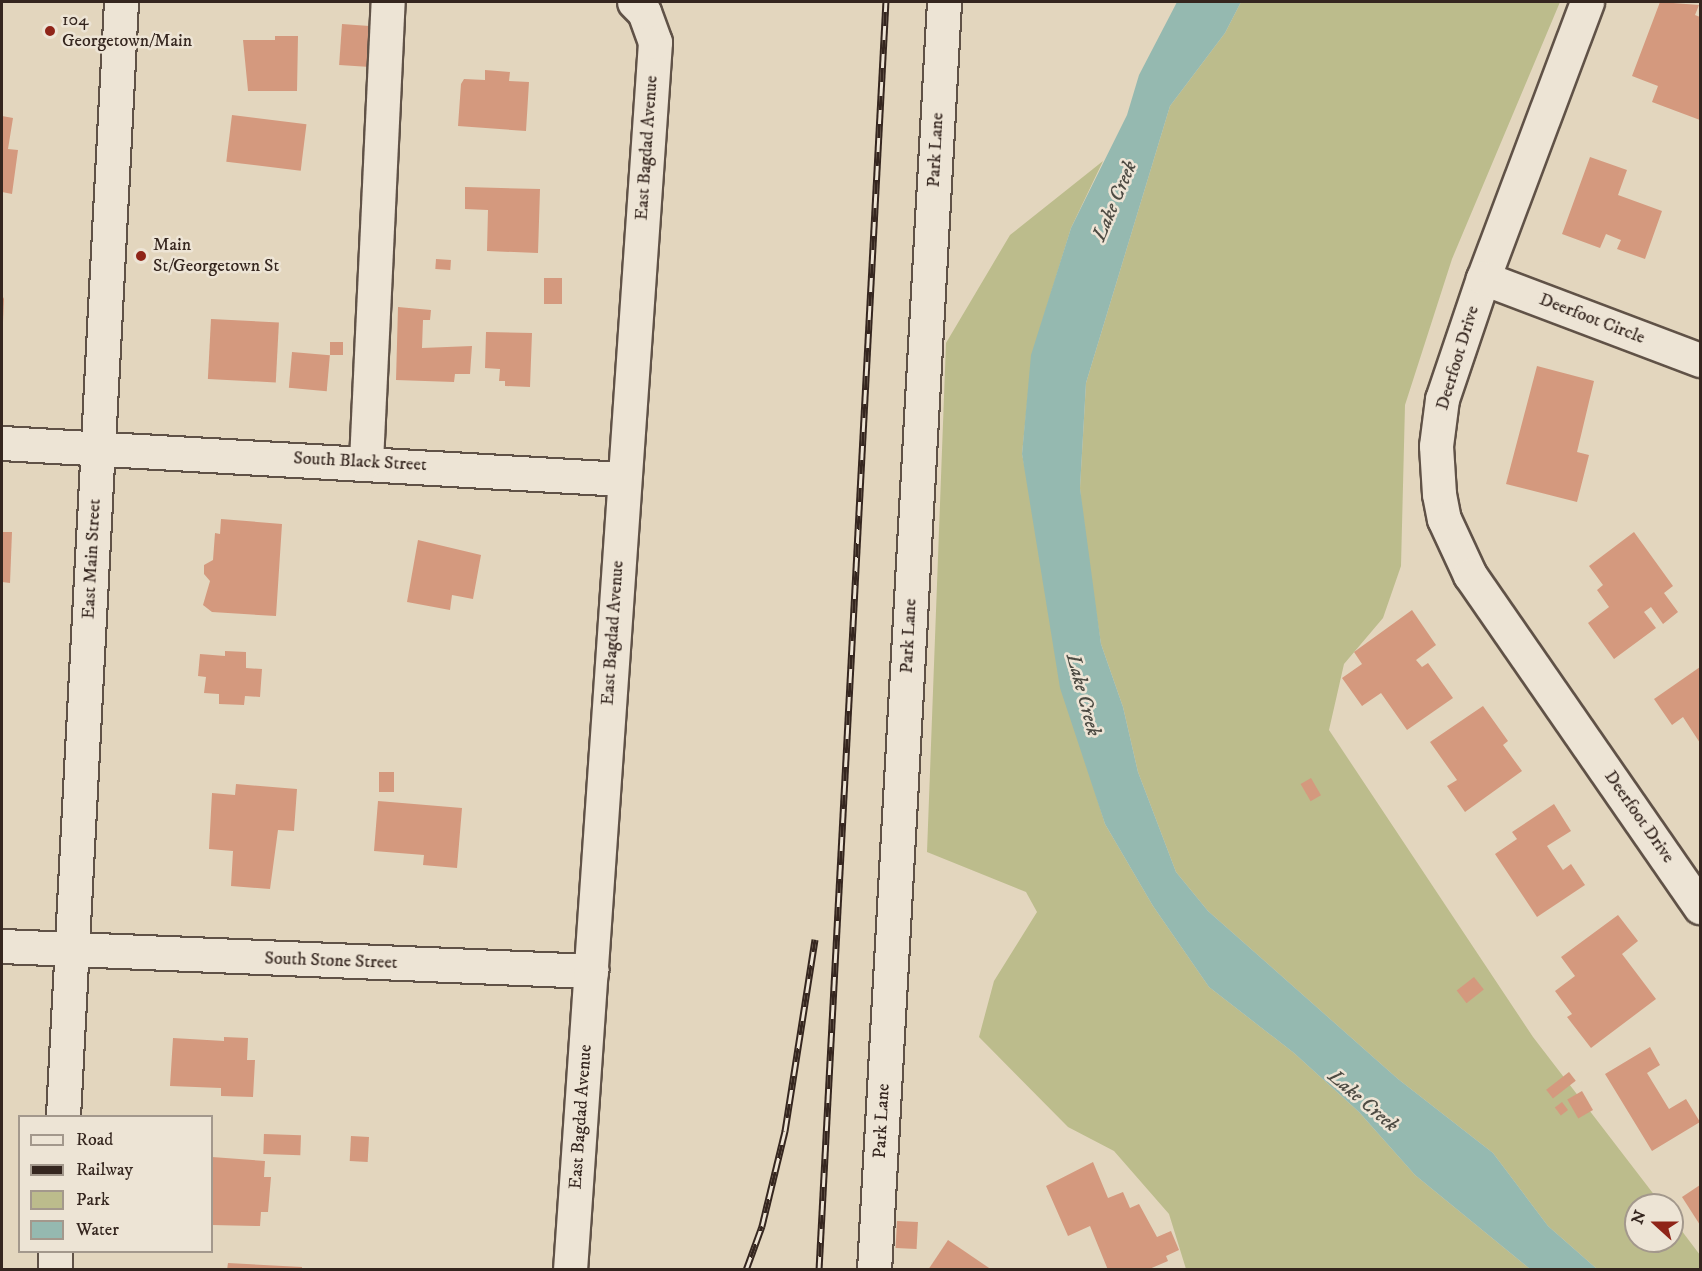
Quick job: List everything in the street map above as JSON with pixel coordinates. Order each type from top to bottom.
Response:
[{"type":"street","name":"East Main Street","points":[[63,1115],[121,2]]},
{"type":"street","points":[[366,461],[388,2]]},
{"type":"street","name":"East Bagdad Avenue","points":[[570,1269],[655,42],[644,12],[634,2]]},
{"type":"street","name":"Park Lane","points":[[874,1269],[944,2]]},
{"type":"street","name":"Deerfoot Drive","points":[[1587,2],[1482,278],[1442,399],[1436,446],[1444,519],[1470,575],[1701,907]]},
{"type":"street","name":"Deerfoot Circle","points":[[1482,278],[1701,360]]},
{"type":"street","name":"South Black Street","points":[[2,443],[366,461],[623,479]]},
{"type":"street","name":"South Stone Street","points":[[2,946],[71,951],[591,971]]},
{"type":"street","points":[[55,1269],[56,1253]]},
{"type":"green space","points":[[1241,2],[1560,2],[1452,259],[1405,405],[1401,566],[1383,618],[1344,664],[1329,730],[1533,1037],[1653,1193],[1624,1193],[1624,1253],[1684,1253],[1684,1234],[1700,1255],[1700,1269],[1597,1269],[1548,1226],[1493,1153],[1398,1079],[1208,911],[1176,872],[1138,772],[1123,707],[1101,644],[1084,535],[1080,488],[1086,383],[1170,106],[1225,33]]},
{"type":"green space","points":[[1103,161],[1071,228],[1032,355],[1022,454],[1085,759],[1105,824],[1153,906],[1209,987],[1294,1053],[1359,1112],[1415,1175],[1530,1269],[1186,1269],[1169,1214],[1114,1151],[1068,1127],[979,1037],[994,981],[1037,912],[1026,892],[927,852],[946,343],[1010,235]]},
{"type":"water","name":"Lake Creek","points":[[1177,2],[1241,2],[1225,33],[1170,106],[1086,383],[1080,488],[1101,644],[1123,707],[1138,772],[1176,872],[1208,911],[1398,1079],[1493,1153],[1548,1226],[1597,1269],[1530,1269],[1415,1175],[1359,1112],[1294,1053],[1209,987],[1153,906],[1105,824],[1060,688],[1022,454],[1031,355],[1071,228],[1127,115],[1139,75]]},
{"type":"building","points":[[1660,2],[1699,5],[1695,15],[1700,17],[1700,120],[1652,102],[1658,86],[1632,76]]},
{"type":"building","points":[[342,24],[373,26],[370,67],[339,65]]},
{"type":"building","points":[[275,36],[298,36],[297,91],[248,91],[243,40],[275,40]]},
{"type":"building","points":[[485,70],[510,72],[509,81],[529,82],[526,131],[458,126],[461,84],[464,79],[485,80]]},
{"type":"building","points":[[232,115],[306,124],[301,171],[226,162]]},
{"type":"building","points":[[2,116],[13,118],[8,149],[18,150],[12,194],[2,192]]},
{"type":"building","points":[[1590,157],[1627,170],[1618,195],[1662,211],[1645,259],[1617,249],[1621,240],[1606,234],[1600,248],[1562,234]]},
{"type":"building","points":[[465,187],[540,189],[538,253],[487,251],[488,210],[465,209]]},
{"type":"building","points":[[436,259],[451,260],[450,270],[435,269]]},
{"type":"building","points":[[544,278],[562,278],[562,304],[544,304]]},
{"type":"building","points":[[2,295],[4,299],[3,322],[2,322]]},
{"type":"building","points":[[398,307],[431,310],[430,320],[423,320],[422,348],[472,346],[470,374],[455,374],[454,382],[396,380]]},
{"type":"building","points":[[211,319],[279,323],[276,382],[208,379]]},
{"type":"building","points":[[486,332],[532,333],[530,387],[505,386],[505,381],[499,381],[500,369],[485,368]]},
{"type":"building","points":[[330,342],[343,342],[343,355],[330,355]]},
{"type":"building","points":[[292,352],[330,355],[327,391],[289,388]]},
{"type":"building","points":[[1537,366],[1594,381],[1577,452],[1589,455],[1577,502],[1506,484]]},
{"type":"building","points":[[221,519],[282,524],[276,616],[212,612],[203,605],[210,581],[204,574],[204,565],[213,560],[215,533],[220,534]]},
{"type":"building","points":[[2,532],[12,532],[10,583],[2,582]]},
{"type":"building","points":[[1634,532],[1673,586],[1664,593],[1678,612],[1663,624],[1651,607],[1644,612],[1656,628],[1614,659],[1588,623],[1609,607],[1597,590],[1603,585],[1589,566]]},
{"type":"building","points":[[418,540],[481,555],[473,599],[452,595],[450,610],[407,602]]},
{"type":"building","points":[[1412,610],[1436,645],[1416,660],[1422,667],[1428,663],[1453,698],[1407,730],[1381,693],[1362,706],[1342,678],[1362,664],[1354,652]]},
{"type":"building","points":[[225,651],[246,652],[246,668],[262,669],[260,697],[245,696],[244,705],[219,704],[219,694],[204,693],[206,677],[198,676],[200,654],[225,656]]},
{"type":"building","points":[[1700,667],[1700,743],[1683,717],[1672,725],[1654,699]]},
{"type":"building","points":[[1483,706],[1508,741],[1503,745],[1522,771],[1465,812],[1447,786],[1457,780],[1430,742]]},
{"type":"building","points":[[379,772],[394,772],[394,792],[379,792]]},
{"type":"building","points":[[1311,778],[1321,795],[1311,801],[1301,784]]},
{"type":"building","points":[[236,784],[297,789],[294,831],[278,830],[270,889],[231,886],[233,851],[209,849],[212,793],[235,795]]},
{"type":"building","points":[[378,801],[462,808],[457,868],[423,865],[424,855],[374,851]]},
{"type":"building","points":[[1554,804],[1571,831],[1547,846],[1563,870],[1571,864],[1585,885],[1537,917],[1495,854],[1517,839],[1512,832]]},
{"type":"building","points":[[1618,915],[1638,941],[1622,954],[1656,999],[1591,1048],[1567,1017],[1572,1014],[1555,991],[1575,976],[1561,957]]},
{"type":"building","points":[[1474,977],[1484,990],[1467,1003],[1457,991]]},
{"type":"building","points":[[224,1037],[248,1038],[247,1060],[255,1060],[253,1097],[221,1096],[221,1088],[170,1086],[173,1038],[224,1041]]},
{"type":"building","points":[[1650,1047],[1660,1065],[1647,1073],[1669,1109],[1686,1099],[1700,1122],[1652,1151],[1605,1074]]},
{"type":"building","points":[[1569,1072],[1576,1081],[1553,1099],[1546,1090]]},
{"type":"building","points":[[1582,1091],[1593,1110],[1578,1119],[1567,1100]]},
{"type":"building","points":[[1562,1102],[1568,1110],[1561,1115],[1555,1107]]},
{"type":"building","points":[[264,1134],[301,1135],[300,1155],[263,1154]]},
{"type":"building","points":[[351,1136],[369,1137],[368,1162],[350,1161]]},
{"type":"building","points":[[213,1157],[265,1161],[264,1177],[271,1177],[268,1212],[261,1212],[260,1226],[213,1225]]},
{"type":"building","points":[[1093,1162],[1108,1198],[1123,1192],[1130,1208],[1139,1204],[1157,1237],[1171,1231],[1179,1250],[1166,1256],[1168,1261],[1147,1270],[1108,1270],[1090,1226],[1068,1236],[1046,1186]]},
{"type":"building","points":[[1700,1185],[1700,1225],[1684,1200],[1684,1196]]},
{"type":"building","points":[[897,1221],[918,1222],[917,1249],[896,1248]]},
{"type":"building","points":[[948,1240],[992,1270],[928,1270]]},
{"type":"building","points":[[228,1263],[302,1267],[302,1270],[227,1270]]},
{"type":"railway","points":[[819,1270],[886,2]]},
{"type":"railway","points":[[746,1270],[762,1226],[785,1131],[815,939]]},
{"type":"place","name":"104 Georgetown/Main","points":[[50,31]]},
{"type":"place","name":"Main St/Georgetown St","points":[[141,256]]}]
